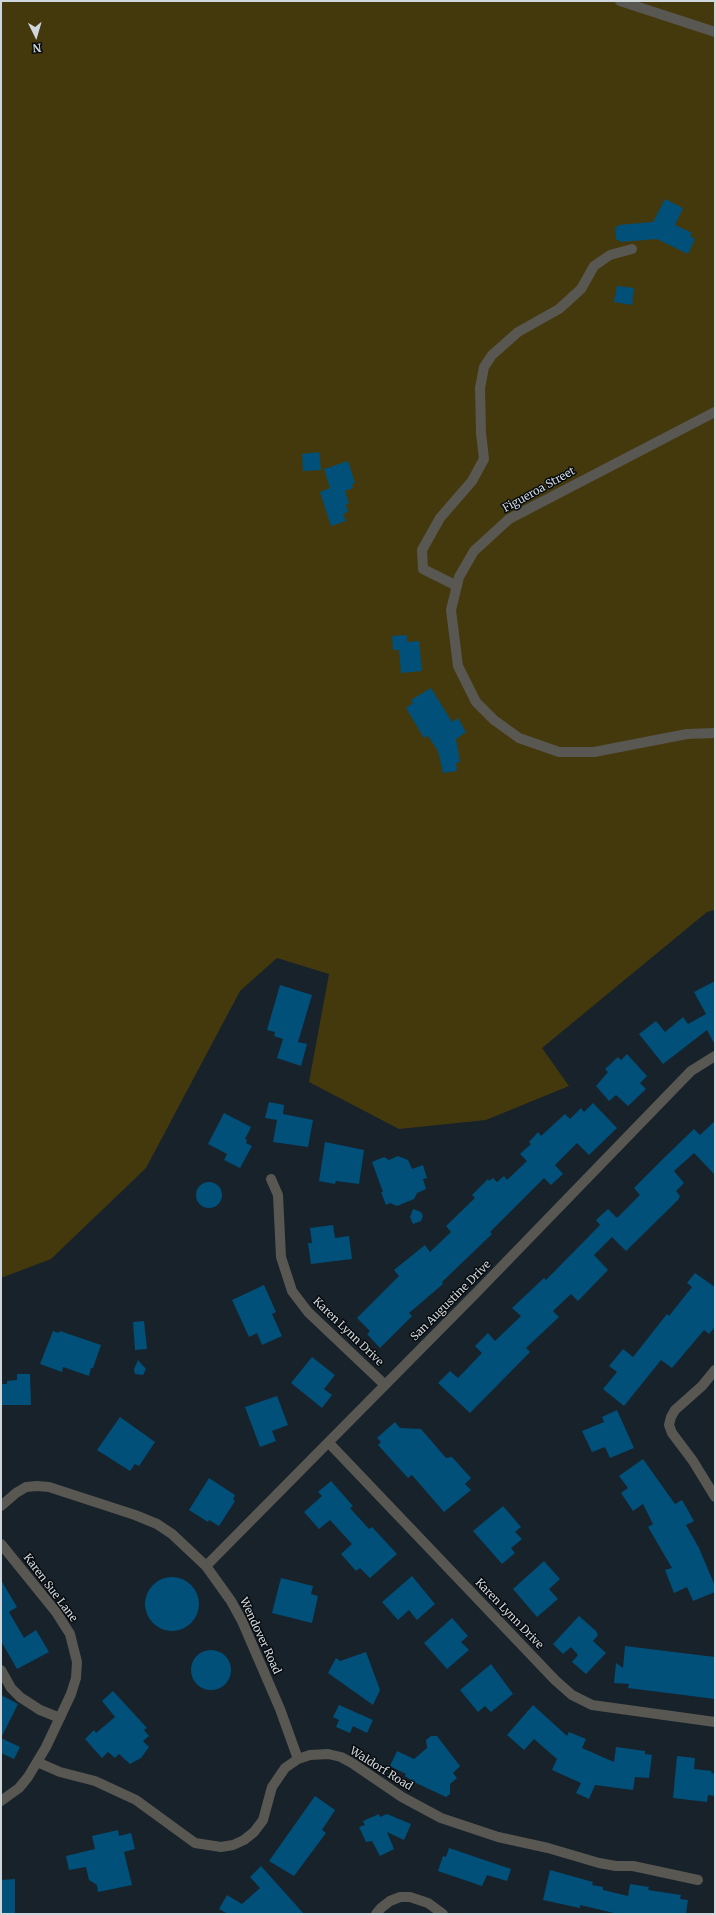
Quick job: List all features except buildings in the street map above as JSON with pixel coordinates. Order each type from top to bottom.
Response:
[{"type":"street","points":[[620,1],[715,32]]},
{"type":"street","points":[[457,586],[423,569],[422,550],[440,518],[472,481],[484,459],[481,434],[480,396],[484,367],[492,355],[518,332],[559,309],[581,289],[594,266],[610,255],[632,249]]},
{"type":"street","name":"Figueroa Street","points":[[715,412],[509,519],[474,551],[459,577],[451,610],[458,666],[476,702],[494,720],[519,738],[559,752],[594,752],[687,734],[715,733]]},
{"type":"street","name":"San Augustine Drive","points":[[206,1566],[692,1072],[715,1056]]},
{"type":"street","name":"Karen Lynn Drive","points":[[271,1179],[278,1194],[281,1257],[292,1291],[308,1312],[385,1385]]},
{"type":"street","points":[[715,1370],[702,1386],[675,1410],[670,1417],[672,1433],[693,1461],[715,1497]]},
{"type":"street","name":"Karen Lynn Drive","points":[[328,1443],[555,1680],[572,1694],[592,1705],[715,1722]]},
{"type":"street","name":"Wendover Road","points":[[1,1506],[16,1493],[26,1488],[37,1486],[49,1487],[157,1524],[172,1534],[206,1566],[231,1600],[242,1621],[280,1709],[298,1759]]},
{"type":"street","name":"Karen Sue Lane","points":[[1,1544],[56,1612],[70,1634],[74,1646],[76,1662],[76,1678],[71,1694],[37,1762],[19,1788],[1,1801]]},
{"type":"street","points":[[1,1670],[11,1688],[20,1697],[40,1710],[60,1718]]},
{"type":"street","name":"Waldorf Road","points":[[37,1762],[60,1772],[95,1781],[136,1800],[195,1843],[221,1847],[233,1845],[244,1840],[254,1832],[263,1820],[272,1787],[285,1768],[298,1759],[310,1755],[328,1754],[341,1757],[402,1797],[441,1818],[498,1837],[548,1848],[599,1863],[616,1866],[633,1866],[698,1880]]},
{"type":"street","points":[[376,1914],[390,1901],[400,1897],[410,1897],[428,1903],[443,1914]]},
{"type":"shaded area","points":[[1,1],[715,1],[715,910],[707,912],[542,1048],[569,1086],[486,1120],[399,1129],[309,1082],[329,974],[277,958],[240,991],[146,1168],[51,1259],[1,1278]]}]
